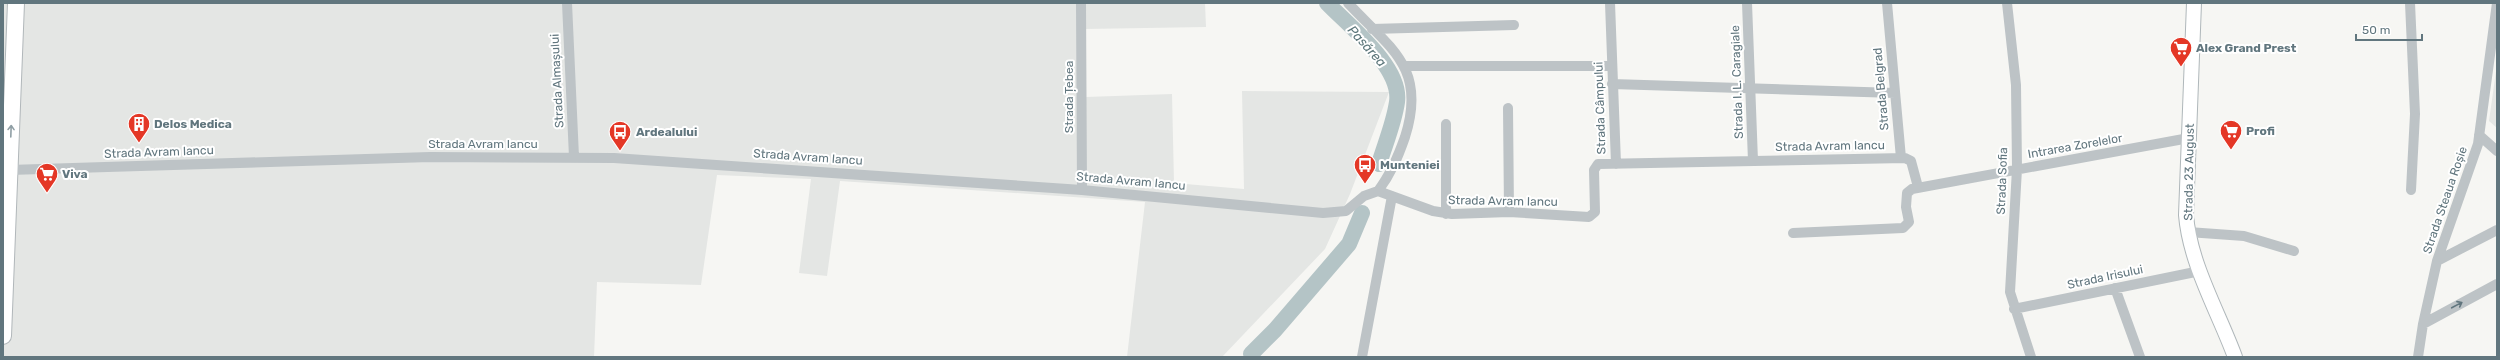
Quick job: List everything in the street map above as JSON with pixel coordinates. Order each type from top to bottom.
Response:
[{"type":"main road","points":[[3,336],[16,3]]},
{"type":"main road","name":"Strada 23 August","points":[[2194,3],[2189,138],[2188,232],[2200,271],[2235,357]]},
{"type":"street","name":"Strada Almașului","points":[[567,3],[574,158]]},
{"type":"street","name":"Strada Țebea","points":[[1081,3],[1082,190]]},
{"type":"street","points":[[1348,3],[1405,66],[1412,89],[1412,111],[1395,166],[1378,191]]},
{"type":"street","name":"Strada Câmpului","points":[[1593,216],[1595,212],[1595,166],[1616,164],[1610,3]]},
{"type":"street","name":"Strada I. L. Caragiale","points":[[1747,3],[1753,161]]},
{"type":"street","name":"Strada Belgrad","points":[[1887,3],[1901,158]]},
{"type":"street","name":"Strada Sofia","points":[[2007,3],[2016,85],[2017,169],[2010,280],[2014,309],[2031,357]]},
{"type":"street","points":[[2410,3],[2415,114],[2411,190]]},
{"type":"street","name":"Strada Steaua Roșie","points":[[2418,357],[2423,324],[2438,261],[2473,161],[2479,135],[2497,3]]},
{"type":"street","points":[[1372,29],[1514,25]]},
{"type":"street","points":[[1405,66],[1612,66]]},
{"type":"street","points":[[1612,84],[1895,93]]},
{"type":"street","points":[[1508,108],[1509,212]]},
{"type":"street","points":[[1446,124],[1446,214]]},
{"type":"street","points":[[2479,135],[2497,151]]},
{"type":"street","name":"Intrarea Zorelelor","points":[[1918,187],[2189,138]]},
{"type":"street","name":"Strada Avram Iancu","points":[[9,170],[430,158],[574,158],[664,161],[1082,190],[1331,213],[1346,211],[1364,196],[1378,191],[1446,214],[1509,212],[1593,216]]},
{"type":"street","name":"Strada Avram Iancu","points":[[1616,164],[1901,158]]},
{"type":"street","points":[[1793,233],[1906,227],[1910,219],[1906,207],[1907,193],[1918,187],[1915,181],[1911,161],[1901,158]]},
{"type":"street","points":[[1362,357],[1392,196]]},
{"type":"street","points":[[2438,261],[2497,230]]},
{"type":"street","points":[[2188,232],[2244,236],[2294,251]]},
{"type":"street","name":"Strada Irisului","points":[[2014,309],[2200,271]]},
{"type":"street","points":[[2423,324],[2497,284]]},
{"type":"street","points":[[2115,288],[2140,357]]},
{"type":"shaded area","points":[[3,3],[1205,3],[1206,27],[1085,29],[1086,97],[1172,94],[1174,183],[1244,189],[1242,91],[1389,92],[1350,194],[1325,249],[1222,357],[1127,357],[1145,202],[840,181],[827,276],[799,273],[811,179],[717,175],[701,285],[597,282],[594,357],[3,357]]},
{"type":"shaded area","points":[[2497,64],[2497,128],[2489,121]]},
{"type":"waterway","name":"Pasărea","points":[[1327,3],[1360,35],[1383,61],[1391,75],[1396,89],[1396,110],[1379,164]]},
{"type":"waterway","name":"Pasărea","points":[[1251,354],[1275,330],[1349,244],[1362,213]]},
{"type":"place","name":"Alex Grand Prest","points":[[2181,68]]},
{"type":"place","name":"Delos Medica","points":[[139,144]]},
{"type":"place","name":"Profi","points":[[2231,150]]},
{"type":"place","name":"Ardealului","points":[[620,152]]},
{"type":"place","name":"Munteniei","points":[[1365,184]]},
{"type":"place","name":"Viva","points":[[47,194]]}]
